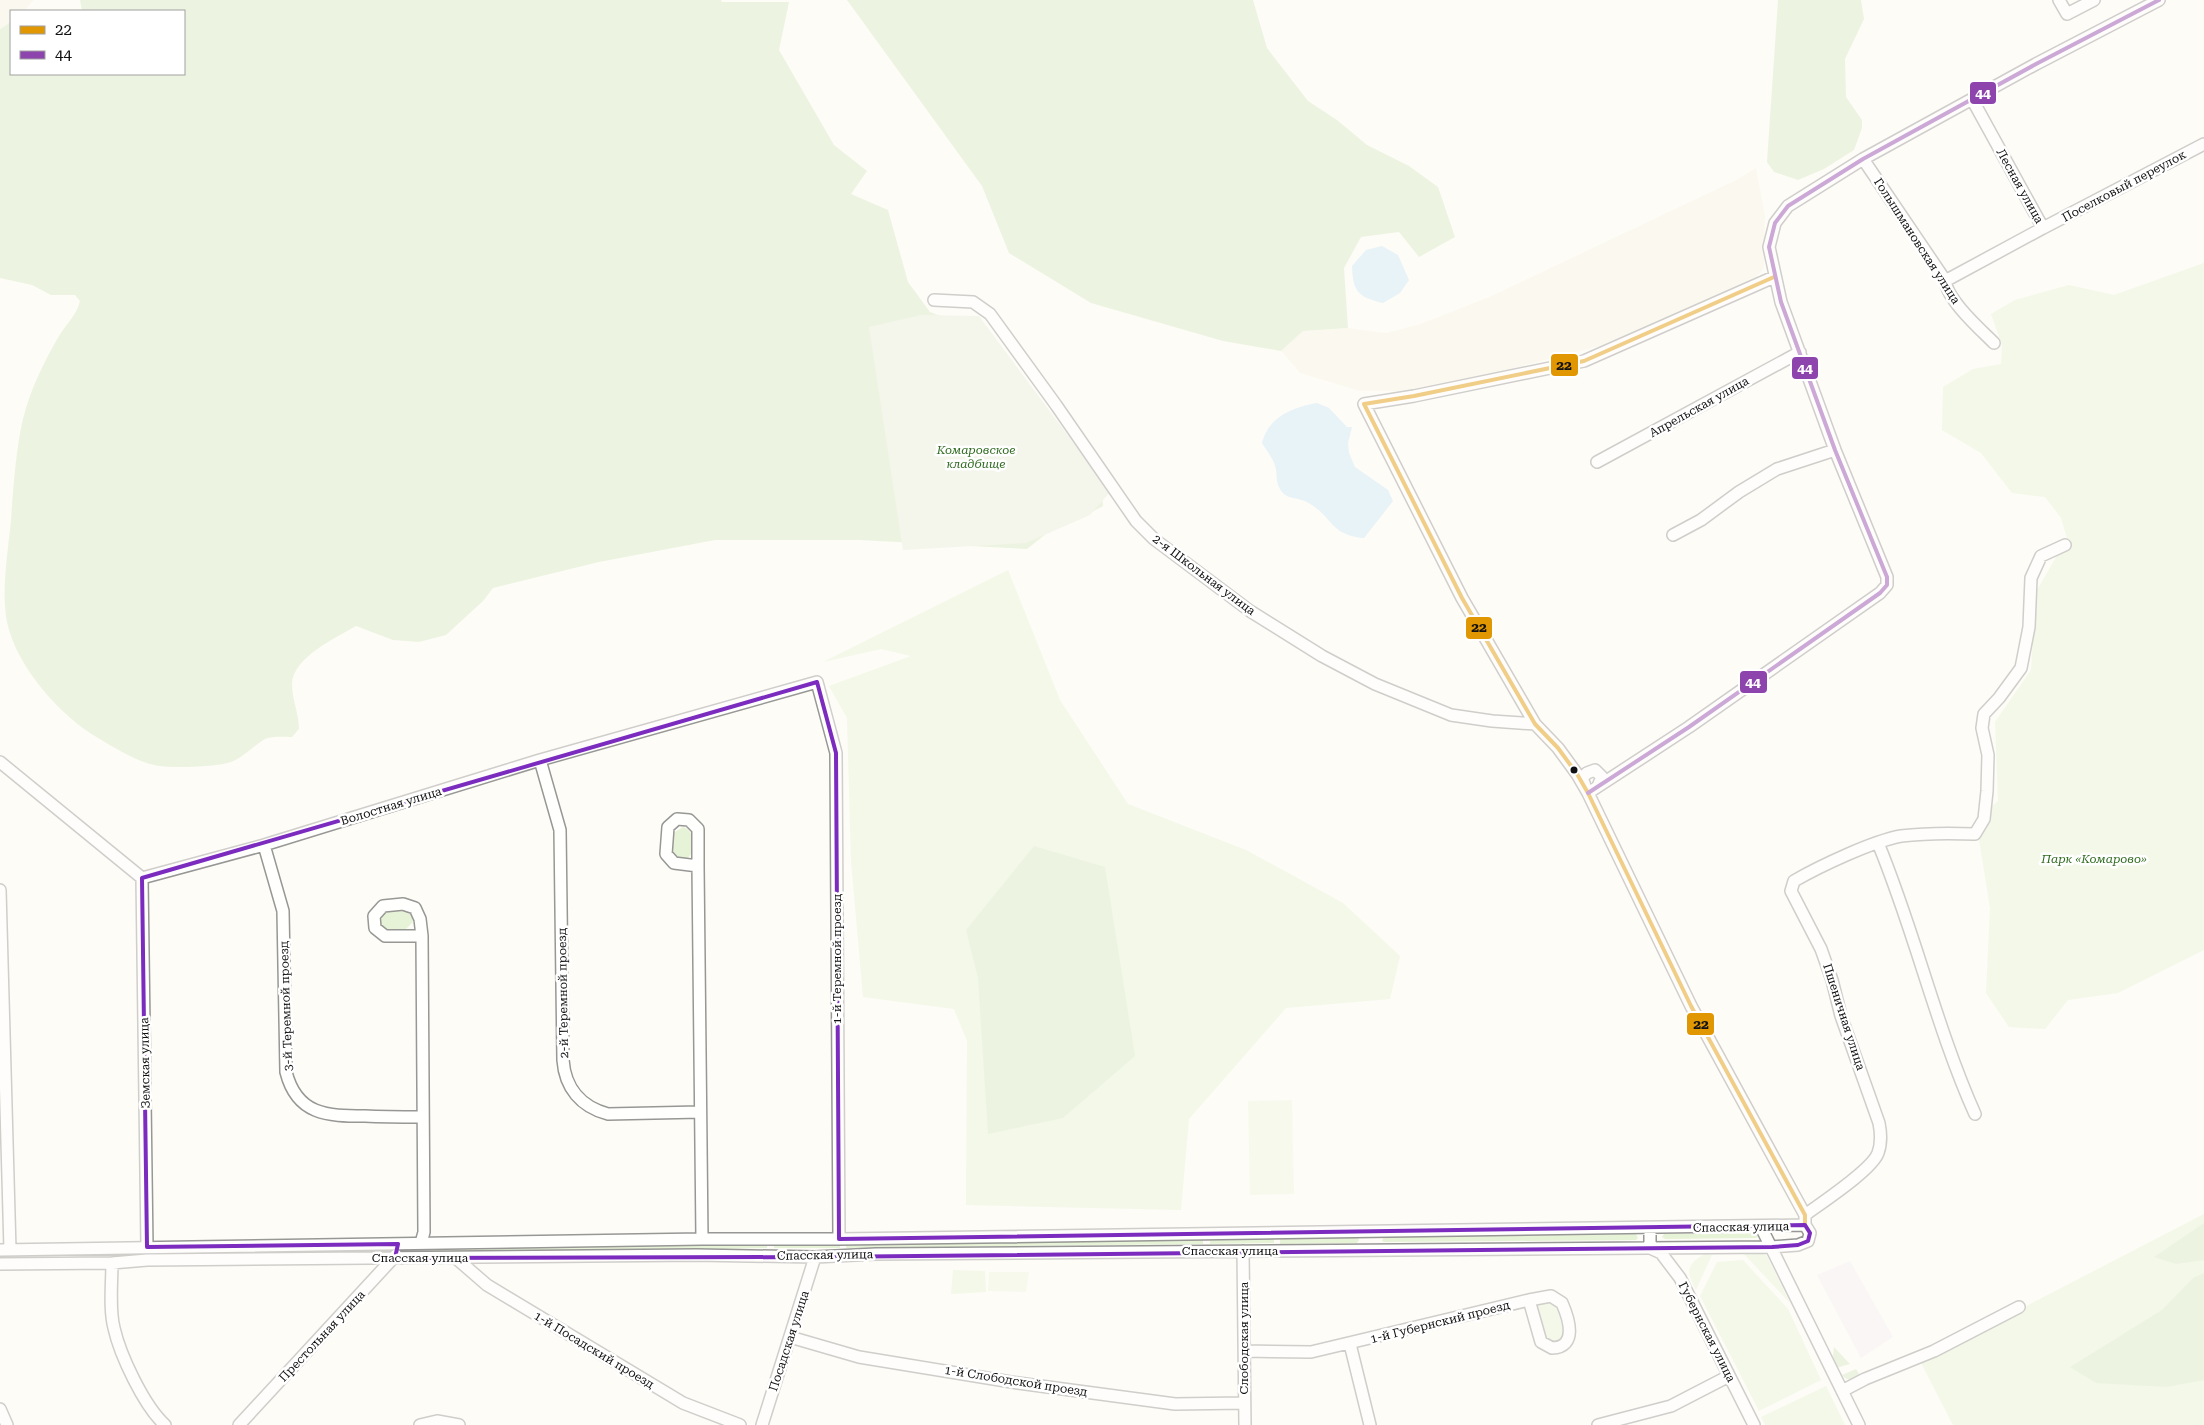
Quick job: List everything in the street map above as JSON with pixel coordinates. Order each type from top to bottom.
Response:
[{"type":"street","points":[[2059,0],[2066,14],[2094,0]]},
{"type":"street","points":[[1587,791],[1598,786],[1771,671],[1880,593],[1887,586],[1887,577],[1835,450],[1780,302],[1769,247],[1775,223],[1788,206],[1863,158],[2159,0]]},
{"type":"street","name":"Лесная улица","points":[[1945,281],[2043,228],[1972,99]]},
{"type":"street","name":"Поселковый переулок","points":[[2043,228],[2204,144]]},
{"type":"street","name":"Голышмановская улица","points":[[1863,158],[1945,281],[1946,288],[1970,319],[1994,343]]},
{"type":"street","points":[[1587,791],[1558,748],[1535,724],[1462,598],[1364,404],[1414,396],[1584,361],[1774,277]]},
{"type":"street","name":"2-я Школьная улица","points":[[934,300],[973,302],[990,314],[1136,521],[1154,539],[1250,611],[1322,656],[1368,680],[1451,715],[1492,721],[1535,724]]},
{"type":"street","name":"Апрельская улица","points":[[1597,462],[1800,352]]},
{"type":"street","points":[[1672,535],[1701,520],[1739,492],[1777,468],[1835,450]]},
{"type":"street","name":"Пшеничная улица","points":[[1805,1220],[1862,1172],[1878,1154],[1882,1138],[1879,1122],[1841,1016],[1832,980],[1821,948],[1791,891],[1794,881],[1812,871],[1901,836],[1975,834],[1984,819],[1988,755],[1982,728],[1984,714],[1999,698],[2021,668],[2028,627],[2031,578],[2041,556],[2065,545]]},
{"type":"street","name":"Волостная улица","points":[[142,878],[264,845],[540,760],[817,682]]},
{"type":"street","name":"1-й Теремной проезд","points":[[817,682],[836,753],[839,1239]]},
{"type":"street","name":"2-й Теремной проезд","points":[[540,760],[560,830],[563,1060],[570,1088],[590,1108],[608,1114],[700,1112]]},
{"type":"street","points":[[0,762],[142,878]]},
{"type":"street","points":[[1598,786],[1602,777],[1595,770],[1587,773],[1582,778],[1691,1006],[1805,1220]]},
{"type":"street","points":[[1878,844],[1913,934],[1956,1072],[1975,1114]]},
{"type":"street","name":"3-й Теремной проезд","points":[[264,845],[283,911],[286,1072],[292,1089],[303,1103],[328,1115],[423,1117]]},
{"type":"street","points":[[698,866],[702,1239]]},
{"type":"street","name":"Земская улица","points":[[142,878],[147,1248]]},
{"type":"street","points":[[0,890],[5,1250]]},
{"type":"street","points":[[421,1243],[424,1232],[422,936]]},
{"type":"street","name":"Спасская улица","points":[[0,1264],[112,1263],[147,1260],[457,1259],[696,1255],[815,1257],[876,1254],[1772,1247],[1798,1246],[1808,1241],[1810,1233],[1805,1220],[1761,1227],[839,1239],[702,1239],[5,1250]]},
{"type":"street","points":[[1761,1227],[1859,1425]]},
{"type":"street","points":[[1650,1228],[1650,1248]]},
{"type":"street","points":[[1366,1232],[1366,1250]]},
{"type":"street","points":[[395,1258],[398,1244]]},
{"type":"street","name":"Губернская улица","points":[[1650,1248],[1661,1253],[1680,1278],[1754,1425]]},
{"type":"street","name":"Слободская улица","points":[[1243,1251],[1245,1425]]},
{"type":"street","name":"Посадская улица","points":[[762,1425],[815,1257]]},
{"type":"street","name":"Престольная улица","points":[[239,1425],[395,1258]]},
{"type":"street","name":"1-й Посадский проезд","points":[[457,1259],[487,1285],[683,1403],[740,1425]]},
{"type":"street","points":[[112,1263],[113,1327],[131,1373],[156,1417],[165,1425]]},
{"type":"street","name":"1-й Губернский проезд","points":[[1245,1351],[1311,1352],[1529,1300],[1551,1296],[1562,1303],[1570,1328],[1568,1341],[1564,1345],[1552,1348],[1541,1342],[1529,1300]]},
{"type":"street","points":[[1842,1391],[1865,1379],[1934,1351],[2019,1307]]},
{"type":"street","name":"1-й Слободской проезд","points":[[790,1338],[859,1356],[1018,1383],[1175,1404],[1244,1403]]},
{"type":"street","points":[[1350,1344],[1370,1425]]},
{"type":"street","points":[[1598,1425],[1671,1406],[1729,1376]]},
{"type":"street","points":[[0,1409],[7,1425]]},
{"type":"street","points":[[420,1425],[437,1421],[459,1425]]},
{"type":"highlighted area","points":[[817,682],[836,753],[839,1239],[1805,1225],[1810,1233],[1808,1241],[1798,1245],[1772,1247],[815,1257],[395,1258],[398,1244],[147,1247],[142,878]]},
{"type":"shaded area","points":[[0,0],[34,0],[25,10],[10,10],[10,23],[0,29]]},
{"type":"shaded area","points":[[1756,168],[1765,215],[1764,268],[1754,280],[1714,299],[1600,346],[1479,377],[1404,391],[1359,391],[1300,373],[1281,351],[1303,331],[1348,328],[1386,333],[1420,324],[1489,297],[1736,180]]},
{"type":"shaded area","points":[[1850,1261],[1893,1337],[1861,1358],[1817,1275]]},
{"type":"green space","points":[[80,0],[721,0],[722,2],[789,2],[779,50],[834,145],[867,171],[851,194],[888,210],[908,282],[930,312],[966,326],[1102,494],[1103,506],[1047,533],[1027,549],[860,540],[715,540],[599,562],[493,588],[483,601],[446,635],[419,642],[393,640],[356,626],[317,649],[307,657],[294,674],[292,690],[299,729],[292,737],[265,739],[236,760],[216,765],[160,766],[152,765],[128,755],[84,729],[69,717],[42,688],[20,656],[12,639],[5,610],[6,571],[14,483],[18,443],[23,419],[29,397],[43,366],[80,301],[75,295],[51,295],[32,285],[0,278],[0,29],[10,23],[10,75],[185,75],[185,10],[82,10]]},
{"type":"green space","points":[[847,0],[1253,0],[1267,48],[1308,101],[1337,120],[1367,145],[1409,166],[1438,187],[1455,237],[1419,257],[1399,232],[1361,237],[1344,268],[1348,328],[1303,331],[1281,351],[1223,341],[1091,303],[1009,253],[982,186]]},
{"type":"green space","points":[[1778,0],[1861,0],[1864,19],[1845,59],[1846,97],[1862,120],[1862,128],[1854,150],[1824,169],[1798,180],[1774,172],[1767,162]]},
{"type":"green space","name":"Парк «Комарово»","points":[[2204,263],[2204,950],[2118,993],[2068,1000],[2045,1029],[2009,1027],[1986,993],[1990,908],[1976,821],[1998,801],[1995,722],[2031,670],[2036,592],[2067,538],[2061,518],[2045,497],[2012,493],[1981,453],[1942,430],[1943,387],[1973,369],[2001,364],[2002,345],[1991,314],[2015,300],[2069,285],[2114,295]]},
{"type":"green space","name":"Комаровское кладбище","points":[[921,315],[979,316],[1110,492],[1090,515],[1026,543],[903,550],[869,327]]},
{"type":"green space","points":[[1008,570],[1060,700],[1128,804],[1246,850],[1343,903],[1400,956],[1390,999],[1286,1008],[1189,1119],[1181,1210],[966,1205],[967,1041],[954,1009],[863,997],[851,861],[847,718],[829,686],[911,656],[881,649],[823,662]]},
{"type":"green space","points":[[683,827],[689,831],[692,837],[692,853],[686,860],[676,858],[672,853],[673,833]]},
{"type":"green space","points":[[1034,846],[1105,867],[1135,1056],[1063,1118],[988,1134],[978,978],[966,930]]},
{"type":"green space","points":[[405,910],[412,916],[413,922],[405,930],[397,931],[383,928],[379,921],[385,911]]},
{"type":"green space","points":[[1292,1100],[1294,1194],[1250,1195],[1248,1101]]},
{"type":"green space","points":[[2204,1214],[2204,1425],[1953,1425],[1920,1361]]},
{"type":"green space","points":[[2204,1223],[2204,1260],[2176,1264],[2154,1257]]},
{"type":"green space","points":[[1756,1233],[1758,1237],[1755,1238],[1665,1239],[1662,1237],[1664,1234]]},
{"type":"green space","points":[[1636,1234],[1638,1238],[1636,1240],[1382,1241],[1384,1237]]},
{"type":"green space","points":[[1274,1237],[1274,1243],[1210,1244],[1210,1238]]},
{"type":"green space","points":[[1280,1237],[1357,1237],[1359,1240],[1357,1243],[1280,1244]]},
{"type":"green space","points":[[1203,1238],[1203,1244],[846,1248],[847,1242]]},
{"type":"green space","points":[[840,1242],[840,1248],[774,1248],[774,1243]]},
{"type":"green space","points":[[767,1243],[767,1248],[437,1254],[437,1248]]},
{"type":"green space","points":[[1743,1253],[1762,1253],[1767,1256],[1790,1303]]},
{"type":"green space","points":[[1705,1254],[1712,1255],[1696,1290],[1689,1273],[1691,1265]]},
{"type":"green space","points":[[1743,1260],[1788,1309],[1821,1380],[1759,1411],[1700,1296],[1717,1262]]},
{"type":"green space","points":[[953,1270],[985,1271],[986,1292],[951,1294]]},
{"type":"green space","points":[[989,1272],[1029,1272],[1026,1292],[988,1291]]},
{"type":"green space","points":[[2204,1273],[2204,1380],[2166,1387],[2096,1383],[2070,1367],[2162,1310],[2193,1278]]},
{"type":"green space","points":[[1542,1299],[1556,1303],[1565,1337],[1556,1345],[1546,1339],[1536,1309]]},
{"type":"green space","points":[[1834,1347],[1850,1364],[1836,1368],[1833,1356]]},
{"type":"green space","points":[[1856,1369],[1861,1377],[1851,1380],[1846,1379],[1842,1375]]},
{"type":"green space","points":[[1826,1386],[1845,1425],[1765,1425],[1761,1417]]},
{"type":"water","points":[[1382,246],[1398,255],[1409,280],[1400,293],[1383,303],[1362,296],[1354,282],[1352,266],[1366,250]]},
{"type":"water","points":[[1317,403],[1329,408],[1347,427],[1352,427],[1348,443],[1349,453],[1355,467],[1388,490],[1393,501],[1364,538],[1344,533],[1304,500],[1285,495],[1280,489],[1274,463],[1262,443],[1265,434],[1276,420],[1299,407]]},
{"type":"transit line","name":"44","points":[[1588,793],[1689,727],[1880,593],[1887,585],[1887,577],[1835,450],[1781,302],[1769,247],[1775,223],[1788,206],[1863,159],[2036,64],[2159,0]]},
{"type":"transit line","name":"22","points":[[1774,277],[1584,361],[1414,396],[1364,404],[1462,598],[1535,724],[1558,748],[1588,793],[1691,1006],[1805,1215],[1805,1225]]}]
